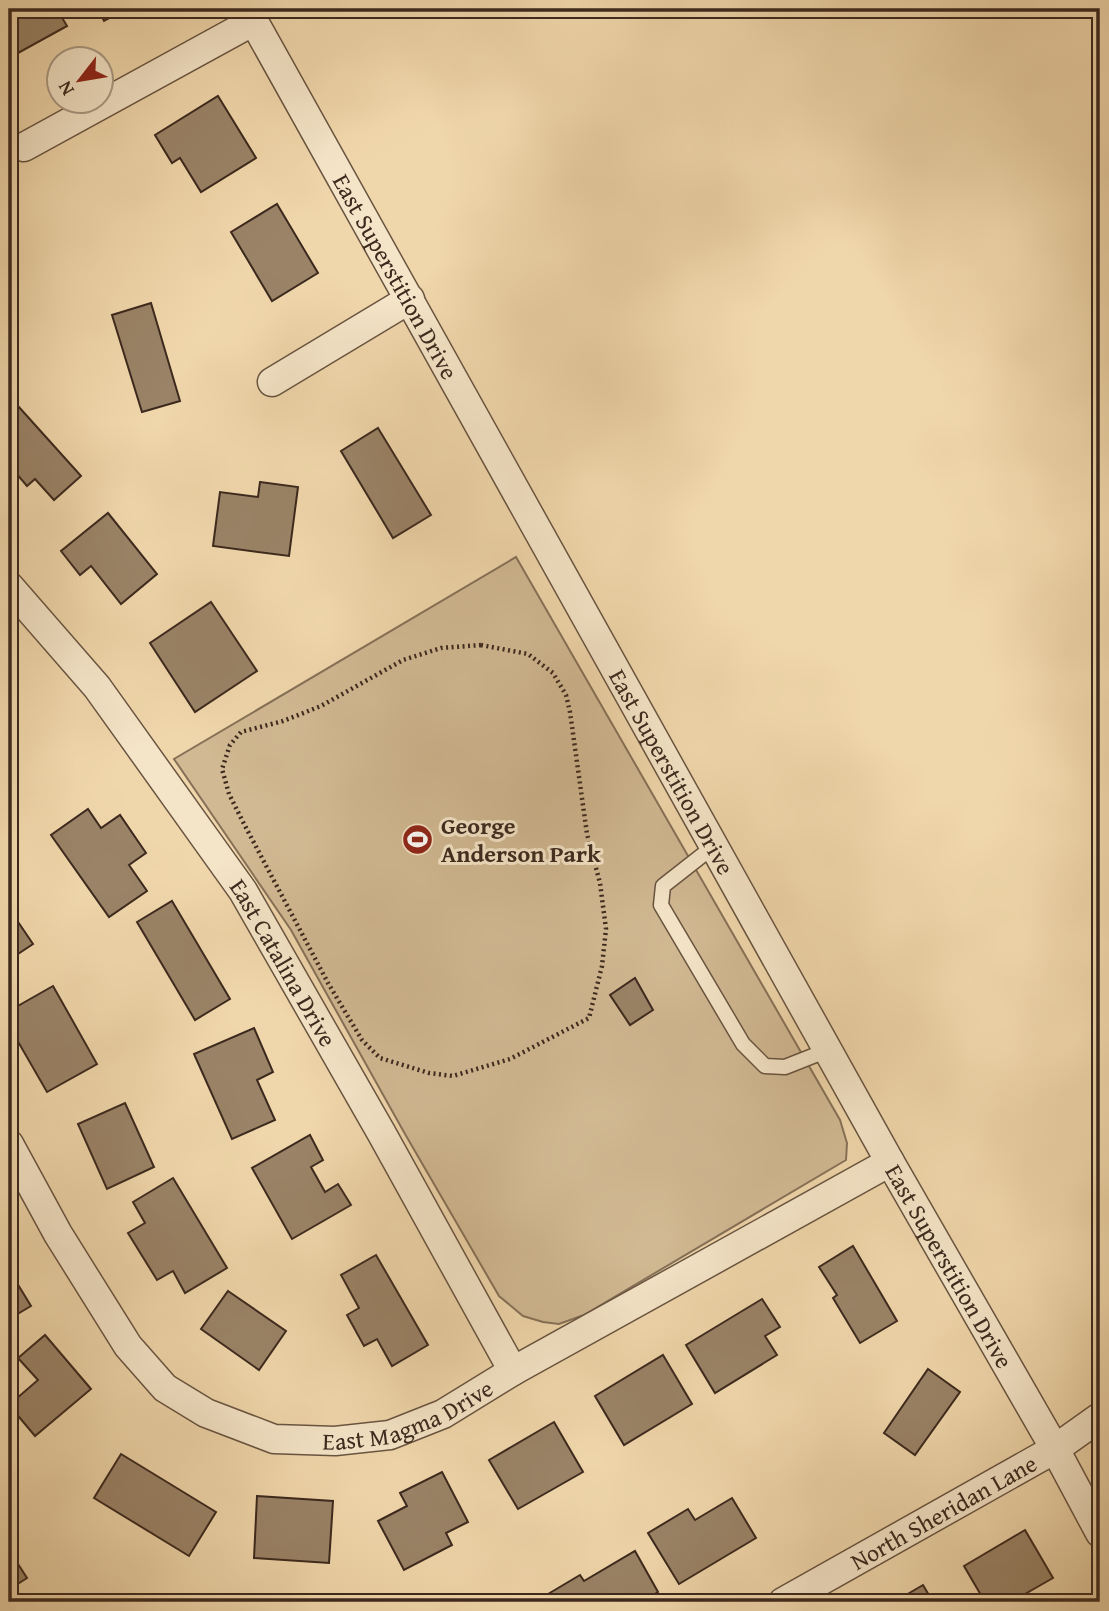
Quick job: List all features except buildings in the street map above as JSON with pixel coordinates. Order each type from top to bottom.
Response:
[{"type":"street","points":[[24,147],[250,15]]},
{"type":"street","name":"East Superstition Drive","points":[[250,15],[1100,1533]]},
{"type":"street","points":[[272,382],[410,299]]},
{"type":"street","name":"East Catalina Drive","points":[[9,586],[97,687],[243,891],[513,1371]]},
{"type":"street","name":"East Magma Drive","points":[[9,1144],[58,1234],[128,1346],[165,1388],[206,1413],[274,1439],[335,1441],[390,1436],[443,1414],[513,1371],[890,1161]]},
{"type":"street","name":"North Sheridan Lane","points":[[783,1602],[1055,1449],[1100,1417]]},
{"type":"lane","points":[[714,846],[663,886],[661,905],[743,1044],[765,1066],[785,1067],[828,1050]]},
{"type":"path","points":[[481,645],[527,654],[553,673],[566,695],[570,712],[587,834],[600,883],[606,929],[603,965],[589,1018],[510,1059],[453,1076],[429,1073],[380,1058],[362,1040],[328,983],[229,793],[222,769],[230,745],[242,732],[283,721],[321,706],[403,660],[441,648],[481,645]]},
{"type":"shaded area","points":[[516,557],[840,1120],[847,1143],[846,1160],[584,1315],[559,1324],[523,1316],[499,1296],[291,930],[174,759]]},
{"type":"place","name":"George Anderson Park","points":[[418,839]]}]
